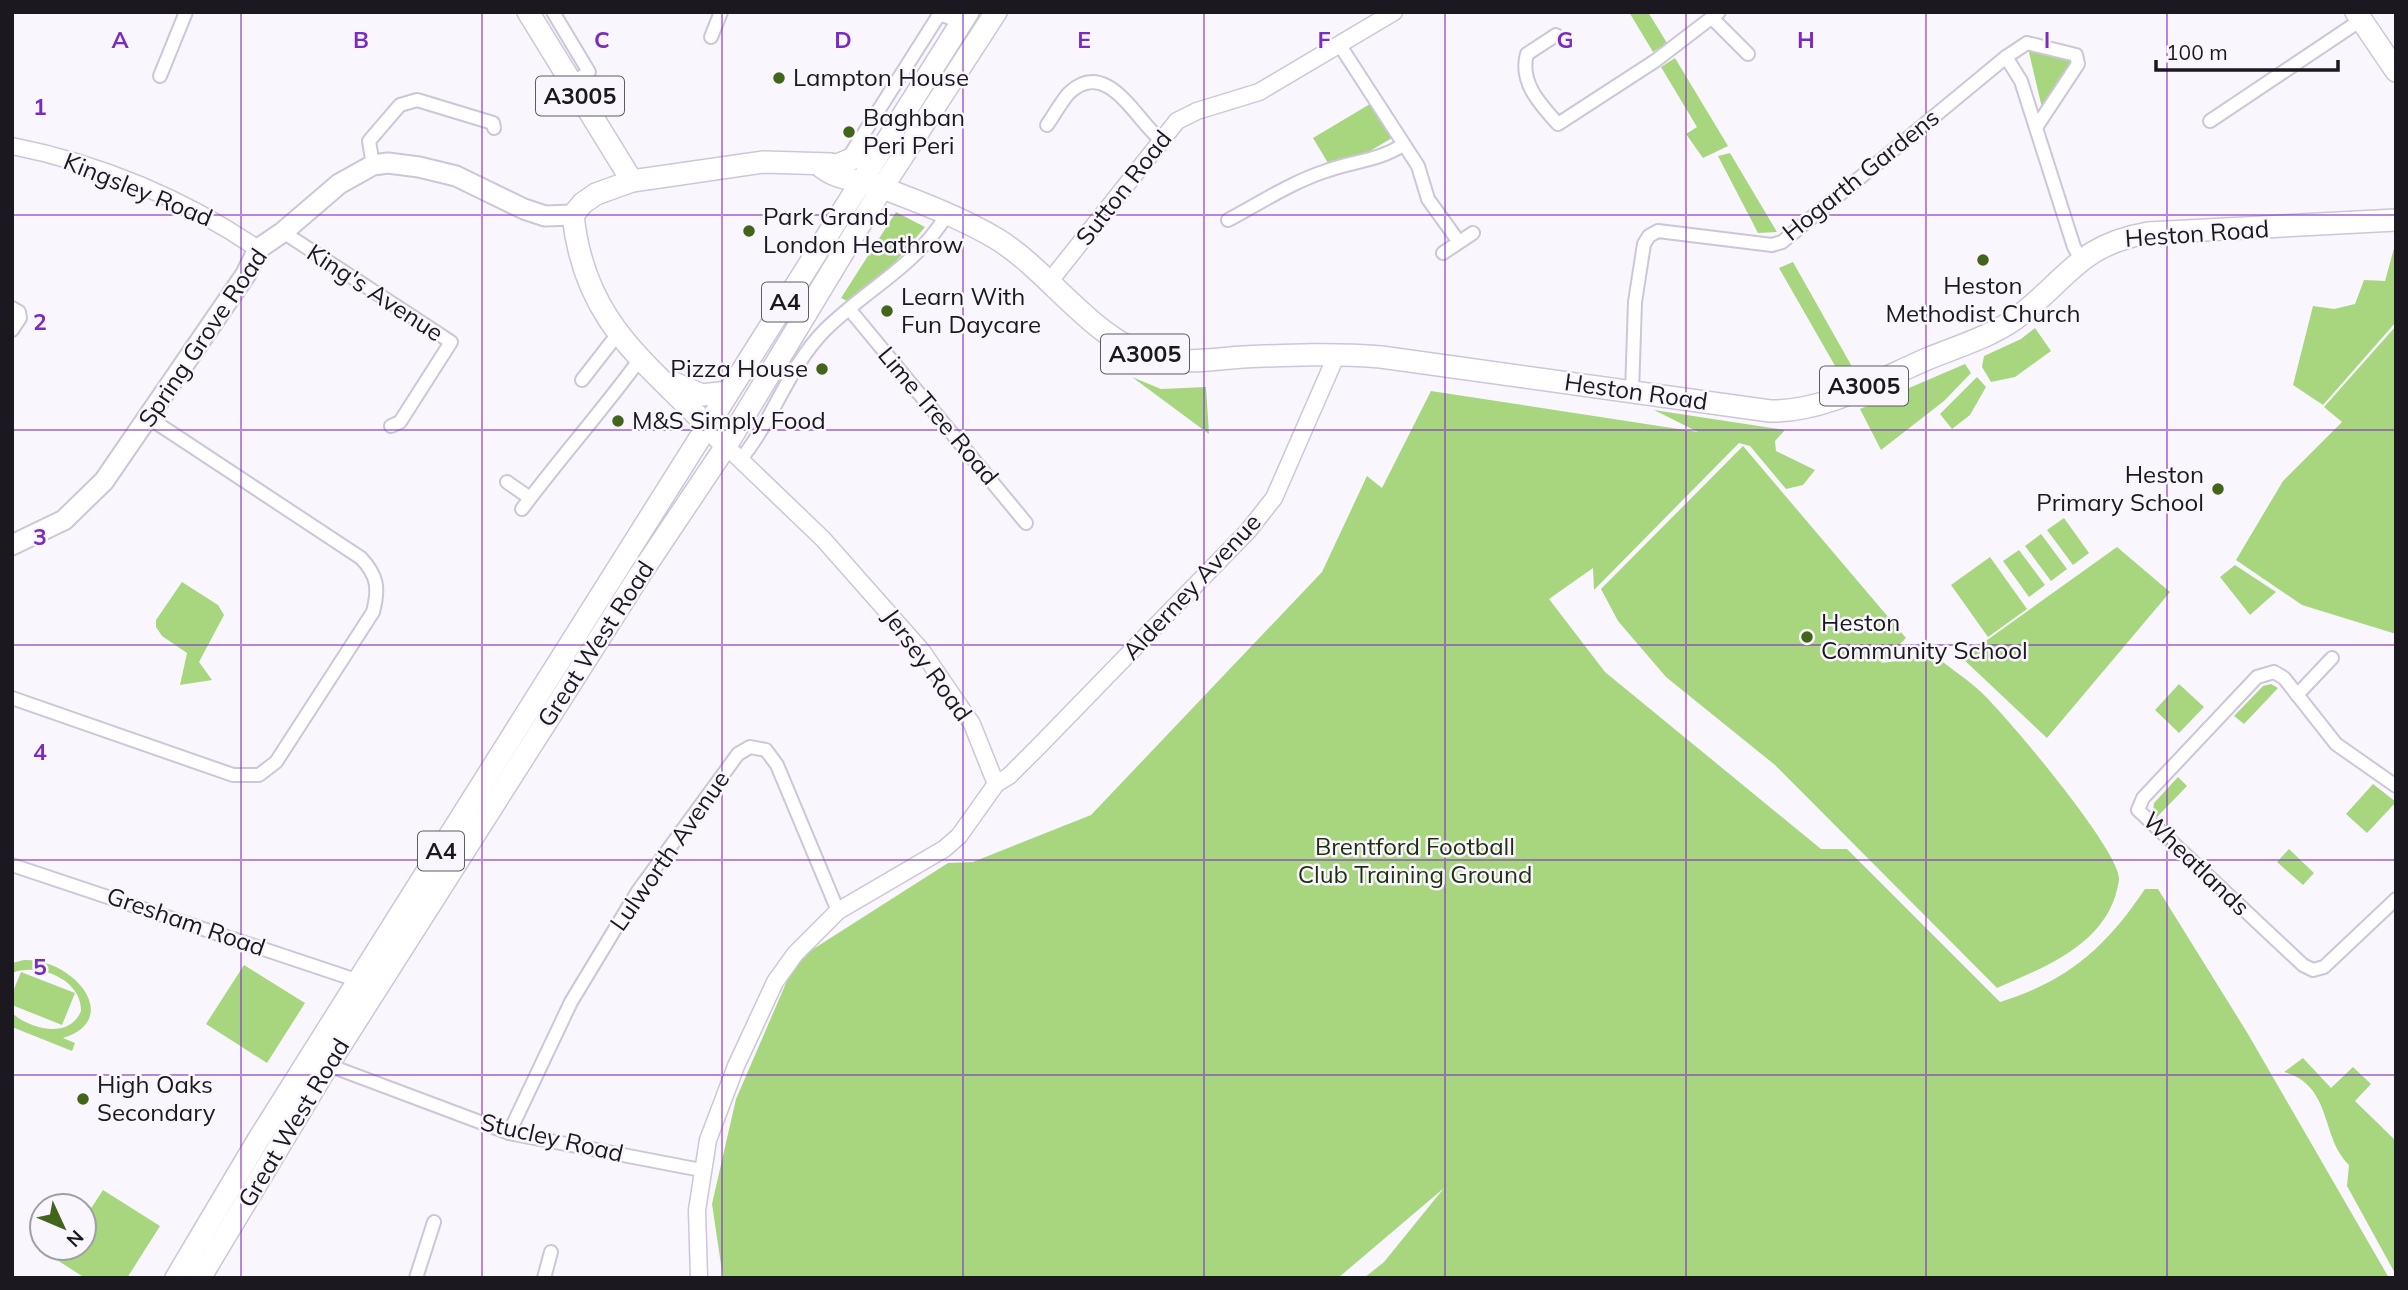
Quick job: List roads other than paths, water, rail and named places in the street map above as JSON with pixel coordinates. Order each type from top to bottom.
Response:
[{"type":"main road","name":"A3005","points":[[528,12],[632,181]]},
{"type":"main road","name":"Great West Road","points":[[176,1278],[359,981],[709,427],[728,392],[996,12]]},
{"type":"main road","points":[[2359,16],[2396,71]]},
{"type":"main road","name":"Great West Road","points":[[200,1278],[328,1065],[639,576],[733,453],[795,345],[873,185],[886,145],[959,17]]},
{"type":"main road","points":[[834,163],[886,145]]},
{"type":"main road","name":"A3005","points":[[573,215],[583,203],[596,194],[632,181],[764,162],[834,163],[873,185]]},
{"type":"main road","points":[[373,165],[388,163],[419,167],[456,176],[524,209],[545,216],[573,215]]},
{"type":"main road","name":"Spring Grove Road","points":[[12,545],[41,533],[84,503],[104,481],[246,274],[258,248],[283,232],[339,184],[373,165]]},
{"type":"main road","name":"Heston Road","points":[[873,185],[995,238],[1050,281],[1108,334],[1150,356],[1195,360],[1337,354],[1427,362],[1780,411],[1814,405],[2008,324],[2081,259],[2108,243],[2148,233],[2396,220]]},
{"type":"main road","name":"Jersey Road","points":[[573,215],[576,243],[594,298],[617,335],[733,453]]},
{"type":"main road","points":[[709,427],[722,423],[759,372],[795,345]]},
{"type":"main road","points":[[662,378],[702,395],[728,392]]},
{"type":"street","points":[[160,76],[186,12]]},
{"type":"street","points":[[553,12],[589,72],[572,83]]},
{"type":"street","points":[[711,37],[721,12]]},
{"type":"street","name":"Sutton Road","points":[[1050,281],[1160,139],[1183,117],[1259,92],[1385,14]]},
{"type":"street","name":"Great West Road","points":[[834,163],[937,18],[943,15],[959,17]]},
{"type":"street","points":[[1556,35],[1527,54],[1524,73],[1530,88],[1558,124],[1655,61],[1715,15],[1748,54]]},
{"type":"street","points":[[2210,121],[2359,16]]},
{"type":"street","name":"Hogarth Gardens","points":[[1632,392],[1635,302],[1644,244],[1649,236],[1658,232],[1772,244],[1782,242],[2006,57],[2027,43],[2076,55],[2078,64],[2037,126]]},
{"type":"street","points":[[1339,44],[1418,166],[1428,199],[1459,243]]},
{"type":"street","points":[[2006,57],[2021,81],[2074,247],[2081,259]]},
{"type":"street","points":[[1047,125],[1070,93],[1079,87],[1106,84],[1116,90],[1160,139]]},
{"type":"street","points":[[373,165],[369,141],[400,105],[417,100],[493,123],[494,128]]},
{"type":"street","points":[[1228,220],[1307,178],[1347,165],[1366,163],[1403,145]]},
{"type":"street","name":"Kingsley Road","points":[[12,146],[85,165],[185,205],[258,248]]},
{"type":"street","points":[[795,345],[825,329],[901,268],[946,216]]},
{"type":"street","name":"King's Avenue","points":[[283,232],[451,342],[400,422],[391,426]]},
{"type":"street","points":[[1443,253],[1473,233]]},
{"type":"street","points":[[12,308],[19,312],[20,318],[12,330]]},
{"type":"street","name":"Lime Tree Road","points":[[850,310],[1026,523]]},
{"type":"street","points":[[582,380],[617,335]]},
{"type":"street","name":"Alderney Avenue","points":[[996,784],[1009,776],[1042,743],[1261,515],[1274,498],[1295,456],[1337,354]]},
{"type":"street","points":[[522,509],[573,440],[602,411],[640,359]]},
{"type":"street","points":[[12,698],[233,775],[260,775],[276,762],[373,612],[378,586],[374,572],[361,558],[149,418]]},
{"type":"street","name":"Jersey Road","points":[[733,453],[823,539],[934,667],[972,724],[996,784]]},
{"type":"street","points":[[507,482],[530,498]]},
{"type":"street","points":[[2298,695],[2332,657]]},
{"type":"street","name":"Wheatlands","points":[[2396,786],[2336,744],[2298,695],[2274,672],[2257,677],[2143,798],[2138,810],[2297,960],[2313,970],[2324,967],[2396,899]]},
{"type":"street","name":"Lulworth Avenue","points":[[509,1133],[571,1002],[638,891],[738,754],[750,747],[766,751],[777,765],[838,911]]},
{"type":"street","points":[[699,1278],[697,1210],[701,1170],[718,1109],[765,1000],[795,954],[838,911],[944,849],[959,836],[996,784]]},
{"type":"street","name":"Gresham Road","points":[[12,865],[359,981]]},
{"type":"street","name":"Stucley Road","points":[[328,1065],[509,1133],[701,1170]]},
{"type":"street","points":[[416,1278],[434,1222]]},
{"type":"street","points":[[544,1278],[551,1252]]},
{"type":"place","name":"Lampton House","points":[[779,78]]},
{"type":"place","name":"Baghban Peri Peri","points":[[849,132]]},
{"type":"place","name":"Park Grand London Heathrow","points":[[749,231]]},
{"type":"place","name":"Heston Methodist Church","points":[[1983,260]]},
{"type":"place","name":"Learn With Fun Daycare","points":[[887,311]]},
{"type":"place","name":"Pizza House","points":[[822,369]]},
{"type":"place","name":"M&S Simply Food","points":[[618,421]]},
{"type":"place","name":"Heston Primary School","points":[[2218,489]]},
{"type":"place","name":"Heston Community School","points":[[1807,637]]},
{"type":"place","name":"High Oaks Secondary","points":[[83,1099]]},
{"type":"park label","name":"Brentford Football Club Training Ground","points":[[1415,861]]}]
